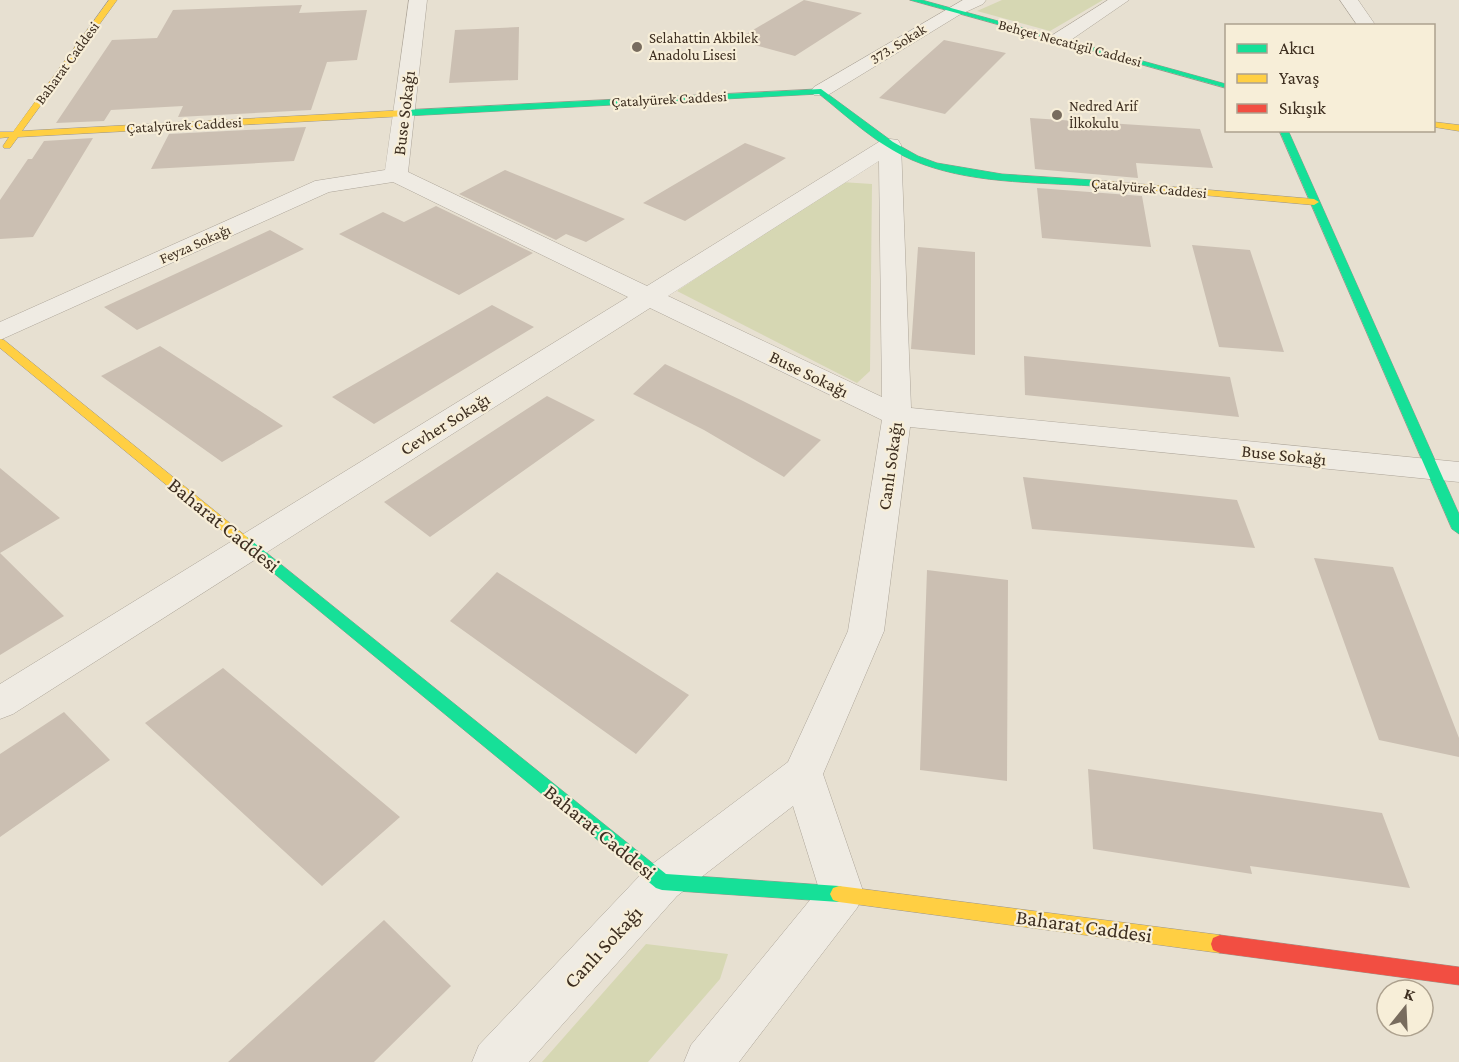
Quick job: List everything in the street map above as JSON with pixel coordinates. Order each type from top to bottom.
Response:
[{"type":"street","name":"Baharat Caddesi","points":[[0,155],[113,0]]},
{"type":"street","name":"Buse Sokağı","points":[[418,0],[396,176],[897,416],[1446,470]]},
{"type":"street","name":"Behçet Necatigil Caddesi","points":[[914,0],[1225,85]]},
{"type":"street","name":"373. Sokak","points":[[821,91],[952,11],[977,0]]},
{"type":"street","points":[[1058,40],[1120,0]]},
{"type":"street","points":[[1349,0],[1366,24]]},
{"type":"street","name":"Çatalyürek Caddesi","points":[[0,135],[821,91],[890,145],[918,159],[972,173],[1314,202]]},
{"type":"street","points":[[1284,132],[1314,202],[1446,470],[1459,529]]},
{"type":"street","name":"Cevher Sokağı","points":[[0,703],[890,145]]},
{"type":"street","name":"Canlı Sokağı","points":[[495,1062],[662,882],[803,774],[866,631],[897,416],[890,145]]},
{"type":"street","name":"Feyza Sokağı","points":[[0,332],[323,186],[396,176]]},
{"type":"street","name":"Baharat Caddesi","points":[[0,342],[662,882],[842,894],[1459,976]]},
{"type":"street","points":[[708,1062],[842,894],[803,774]]},
{"type":"green space","points":[[1002,0],[1103,0],[1050,31],[977,11]]},
{"type":"green space","points":[[841,182],[872,184],[870,371],[857,383],[677,291]]},
{"type":"green space","points":[[646,944],[728,954],[720,979],[648,1062],[542,1062]]},
{"type":"building","points":[[804,0],[862,13],[795,56],[736,40]]},
{"type":"building","points":[[302,5],[299,13],[367,10],[357,60],[327,62],[311,110],[178,117],[183,106],[111,110],[104,121],[56,123],[112,40],[157,38],[173,10]]},
{"type":"building","points":[[519,27],[518,80],[449,83],[455,30]]},
{"type":"building","points":[[944,40],[1006,53],[945,114],[879,98]]},
{"type":"building","points":[[1030,118],[1200,129],[1213,168],[1136,163],[1138,178],[1035,169]]},
{"type":"building","points":[[306,127],[294,161],[151,169],[169,134]]},
{"type":"building","points":[[93,138],[33,237],[0,239],[0,200],[28,159],[32,159],[44,141]]},
{"type":"building","points":[[745,143],[786,158],[685,221],[643,203]]},
{"type":"building","points":[[505,170],[625,219],[586,242],[566,234],[556,240],[459,194]]},
{"type":"building","points":[[1037,188],[1142,196],[1151,247],[1042,238]]},
{"type":"building","points":[[436,206],[533,253],[459,295],[339,234],[383,212],[404,222]]},
{"type":"building","points":[[270,230],[304,249],[137,330],[104,307]]},
{"type":"building","points":[[1192,245],[1250,250],[1284,352],[1219,347]]},
{"type":"building","points":[[918,247],[975,252],[975,355],[911,349]]},
{"type":"building","points":[[492,305],[534,327],[374,424],[332,397]]},
{"type":"building","points":[[160,346],[283,426],[222,462],[101,376]]},
{"type":"building","points":[[1024,356],[1230,377],[1239,417],[1025,395]]},
{"type":"building","points":[[665,364],[821,440],[784,477],[704,430],[633,394]]},
{"type":"building","points":[[547,396],[595,420],[430,537],[384,502]]},
{"type":"building","points":[[0,468],[60,518],[0,553]]},
{"type":"building","points":[[1023,477],[1237,500],[1255,548],[1032,529]]},
{"type":"building","points":[[0,553],[64,616],[0,655]]},
{"type":"building","points":[[1314,558],[1393,567],[1459,738],[1459,757],[1379,740]]},
{"type":"building","points":[[927,570],[1008,580],[1007,781],[920,770]]},
{"type":"building","points":[[497,572],[689,695],[636,754],[450,621]]},
{"type":"building","points":[[223,668],[400,817],[322,886],[145,723]]},
{"type":"building","points":[[64,712],[110,760],[0,837],[0,754]]},
{"type":"building","points":[[1088,769],[1382,813],[1410,888],[1250,866],[1252,874],[1093,849]]},
{"type":"building","points":[[384,920],[451,986],[374,1062],[228,1062]]},
{"type":"traffic: fast","points":[[914,0],[1225,86]]},
{"type":"traffic: fast","points":[[406,113],[821,91],[866,128],[902,152],[934,165],[978,175],[1093,183]]},
{"type":"traffic: fast","points":[[1284,132],[1459,529]]},
{"type":"traffic: fast","points":[[242,540],[662,882],[839,894]]},
{"type":"traffic: slow","points":[[7,146],[113,0]]},
{"type":"traffic: slow","points":[[0,135],[406,113]]},
{"type":"traffic: slow","points":[[1435,125],[1459,128]]},
{"type":"traffic: slow","points":[[1093,183],[1314,202]]},
{"type":"traffic: slow","points":[[0,342],[242,540]]},
{"type":"traffic: slow","points":[[839,894],[1220,944]]},
{"type":"traffic: jam","points":[[1220,944],[1459,976]]},
{"type":"place","name":"Selahattin Akbilek Anadolu Lisesi","points":[[637,47]]},
{"type":"place","name":"Nedred Arif İlkokulu","points":[[1057,115]]}]
